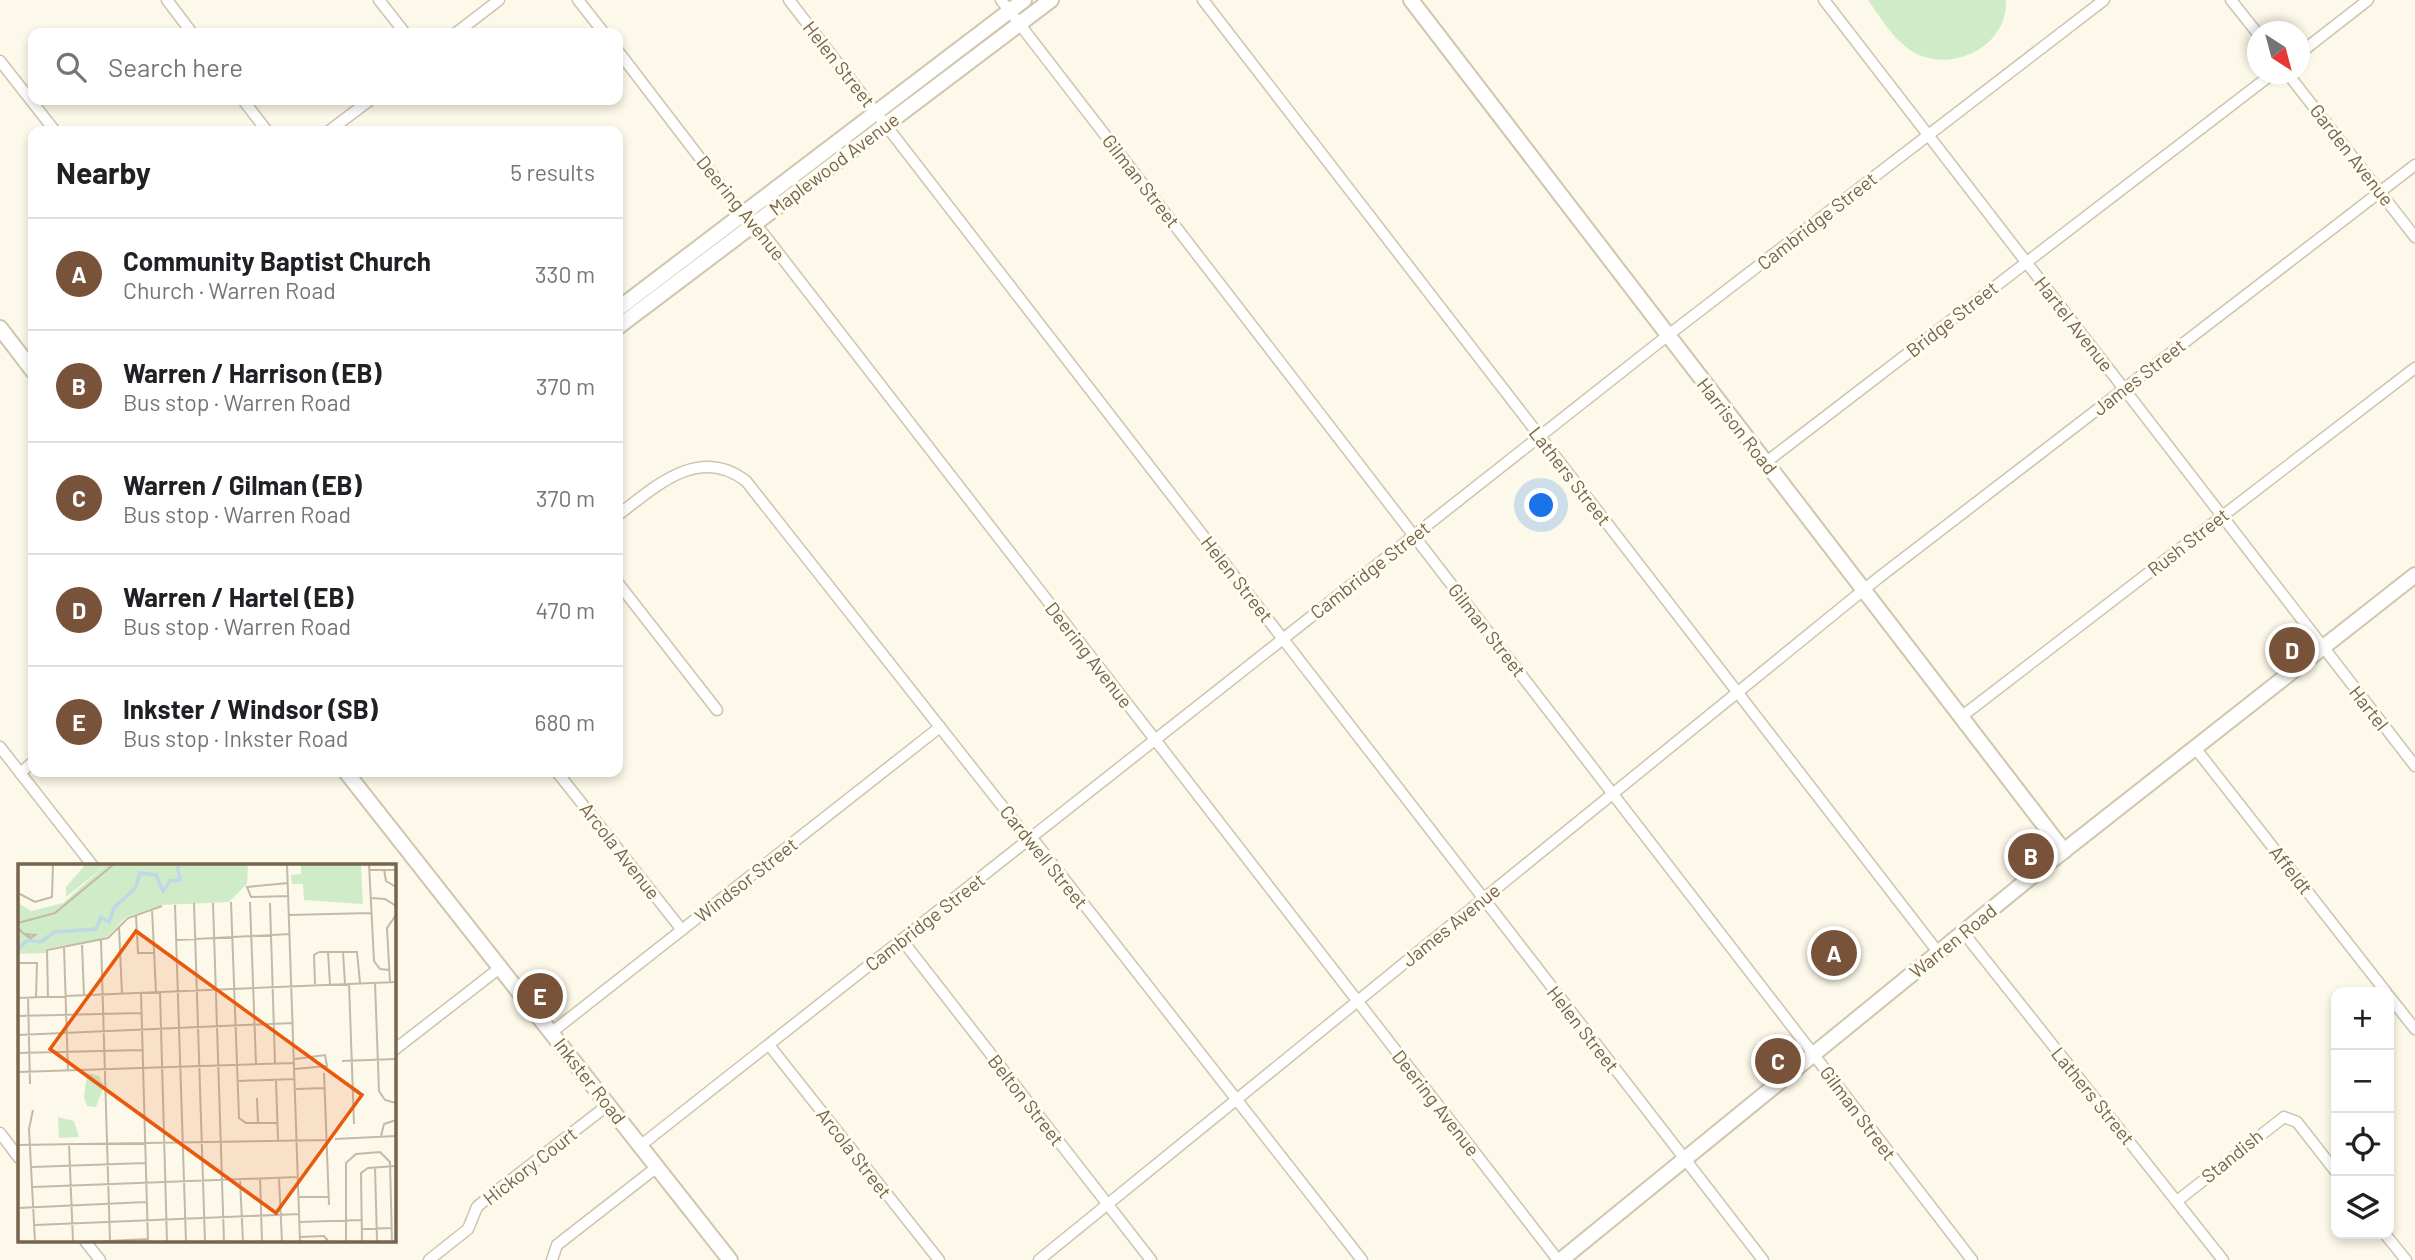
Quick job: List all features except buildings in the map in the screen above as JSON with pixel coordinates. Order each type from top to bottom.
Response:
[{"type":"street","points":[[166,0],[188,28]]},
{"type":"street","points":[[379,0],[401,28]]},
{"type":"street","points":[[463,28],[499,0]]},
{"type":"street","points":[[578,0],[600,28]]},
{"type":"street","name":"Helen Street","points":[[789,0],[1763,1260]]},
{"type":"street","name":"Maplewood Avenue","points":[[623,314],[742,213],[877,111],[1006,5],[1024,0]]},
{"type":"street","name":"Maplewood Avenue","points":[[623,315],[754,224],[1051,0]]},
{"type":"street","name":"Lathers Street","points":[[1203,0],[1938,953]]},
{"type":"street","name":"Harrison Road","points":[[1411,0],[2064,851]]},
{"type":"street","name":"Hartel Avenue","points":[[1824,0],[2322,649]]},
{"type":"street","name":"Cambridge Street","points":[[640,1146],[1667,336],[2104,0]]},
{"type":"street","points":[[2231,0],[2248,21]]},
{"type":"street","points":[[2310,45],[2368,0]]},
{"type":"street","name":"Gilman Street","points":[[1006,5],[1972,1260]]},
{"type":"street","name":"Deering Avenue","points":[[623,58],[1560,1260]]},
{"type":"street","points":[[0,61],[28,97]]},
{"type":"street","name":"Bridge Street","points":[[1765,463],[2259,84]]},
{"type":"street","name":"Garden Avenue","points":[[2296,84],[2415,237]]},
{"type":"street","points":[[35,105],[51,126]]},
{"type":"street","points":[[247,105],[263,126]]},
{"type":"street","points":[[336,126],[363,105]]},
{"type":"street","name":"James Street","points":[[1863,591],[2415,165]]},
{"type":"street","points":[[0,328],[28,361]]},
{"type":"street","name":"Rush Street","points":[[1961,717],[2415,368]]},
{"type":"street","name":"Cardwell Street","points":[[623,511],[668,477],[695,467],[716,467],[739,476],[757,493],[1362,1260]]},
{"type":"street","name":"Warren Road","points":[[1560,1260],[2064,851],[2415,575]]},
{"type":"street","points":[[623,589],[717,710]]},
{"type":"street","name":"James Avenue","points":[[1039,1260],[1863,591]]},
{"type":"street","name":"Hartel","points":[[2322,649],[2415,766]]},
{"type":"street","name":"Windsor Street","points":[[552,1032],[940,727]]},
{"type":"street","points":[[0,747],[91,864]]},
{"type":"street","name":"Affeldt","points":[[2196,749],[2382,987]]},
{"type":"street","points":[[20,773],[28,766]]},
{"type":"street","name":"Inkster Road","points":[[350,777],[730,1260]]},
{"type":"street","name":"Arcola Avenue","points":[[562,777],[682,930]]},
{"type":"street","name":"Lathers Street","points":[[1963,932],[2223,1260]]},
{"type":"street","name":"Belton Street","points":[[902,940],[1151,1260]]},
{"type":"street","points":[[396,1048],[501,967]]},
{"type":"street","name":"Affeldt","points":[[2394,1003],[2415,1029]]},
{"type":"street","name":"Arcola Street","points":[[769,1045],[939,1260]]},
{"type":"street","name":"Hickory Court","points":[[429,1260],[468,1230],[477,1208],[485,1200],[608,1105]]},
{"type":"street","name":"Standish","points":[[2177,1201],[2276,1120],[2290,1118],[2331,1166]]},
{"type":"street","points":[[0,1133],[18,1157]]},
{"type":"street","points":[[552,1260],[557,1245],[657,1167]]},
{"type":"street","points":[[2389,1239],[2406,1260]]},
{"type":"street","points":[[86,1242],[100,1260]]},
{"type":"green space","points":[[1868,0],[2006,0],[2004,16],[1998,30],[1988,42],[1976,51],[1946,60],[1915,53],[1901,43]]},
{"type":"place","name":"Warren / Hartel (EB)","points":[[2292,650]]},
{"type":"place","name":"Warren / Harrison (EB)","points":[[2031,856]]},
{"type":"place","name":"Community Baptist Church","points":[[1834,953]]},
{"type":"place","name":"Inkster / Windsor (SB)","points":[[540,996]]},
{"type":"place","name":"Warren / Gilman (EB)","points":[[1778,1061]]}]
